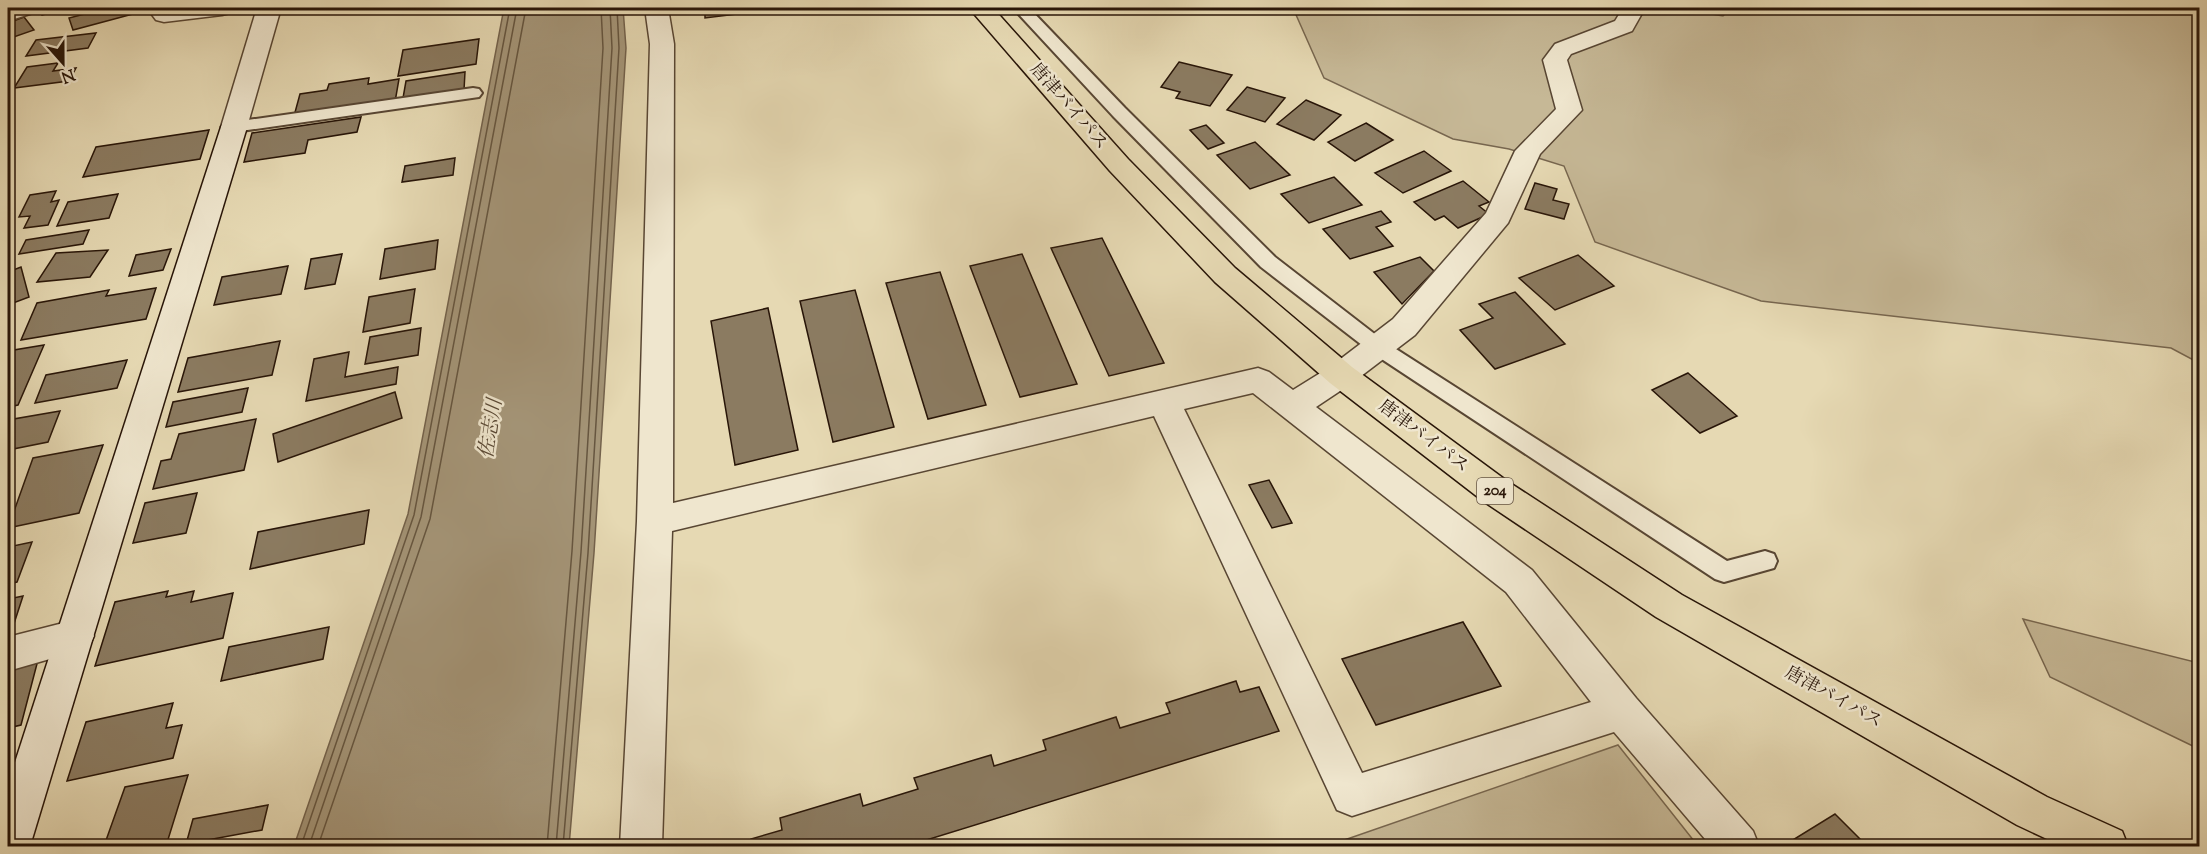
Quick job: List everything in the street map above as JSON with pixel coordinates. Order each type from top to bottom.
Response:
[{"type":"highway","name":"唐津バイパス","points":[[981,8],[1119,165],[1226,274],[1341,375],[1496,491],[1669,606],[2032,811],[2107,846]]},
{"type":"street","points":[[8,14],[25,8]]},
{"type":"street","points":[[159,8],[164,15],[222,8]]},
{"type":"street","points":[[9,846],[234,127],[269,8]]},
{"type":"street","points":[[641,846],[656,521],[662,44],[657,8]]},
{"type":"street","points":[[1292,406],[1341,375],[1404,327],[1498,217],[1528,151],[1569,110],[1555,60],[1563,49],[1624,26],[1634,8]]},
{"type":"street","points":[[656,521],[1258,380],[1519,581],[1622,711],[1738,846]]},
{"type":"street","points":[[1164,402],[1352,796],[1622,711]]},
{"type":"street","points":[[8,654],[75,636]]},
{"type":"lane","points":[[1021,8],[1119,112],[1268,262],[1378,347],[1724,572],[1765,561]]},
{"type":"lane","points":[[234,127],[473,93]]},
{"type":"shaded area","points":[[1293,8],[1676,8],[1723,16],[1731,8],[2199,8],[2199,363],[2171,348],[1761,301],[1595,242],[1564,166],[1509,149],[1453,139],[1324,78]]},
{"type":"shaded area","points":[[2023,619],[2199,663],[2199,749],[2050,677]]},
{"type":"shaded area","points":[[1618,745],[1698,846],[1327,846]]},
{"type":"water","name":"佐志川","points":[[504,8],[623,8],[626,48],[594,553],[569,846],[294,846],[408,514]]},
{"type":"building","points":[[39,8],[67,8],[42,15]]},
{"type":"building","points":[[108,8],[131,8],[133,14],[73,30],[69,18]]},
{"type":"building","points":[[328,8],[380,8],[377,13],[323,14]]},
{"type":"building","points":[[391,8],[444,8],[443,10],[389,12]]},
{"type":"building","points":[[705,8],[786,8],[705,18]]},
{"type":"building","points":[[24,17],[34,30],[8,39],[8,23]]},
{"type":"building","points":[[96,33],[88,48],[26,56],[36,40]]},
{"type":"building","points":[[479,39],[476,64],[398,76],[403,50]]},
{"type":"building","points":[[1179,62],[1232,75],[1210,106],[1176,98],[1180,92],[1161,87]]},
{"type":"building","points":[[58,63],[53,71],[76,68],[69,81],[14,88],[27,67]]},
{"type":"building","points":[[465,72],[464,90],[403,98],[406,81]]},
{"type":"building","points":[[369,78],[368,84],[399,79],[395,102],[294,116],[300,94],[327,90],[329,84]]},
{"type":"building","points":[[1247,87],[1285,98],[1265,122],[1227,110]]},
{"type":"building","points":[[1306,100],[1341,115],[1314,140],[1277,124]]},
{"type":"building","points":[[361,117],[357,132],[308,140],[305,153],[244,162],[252,133]]},
{"type":"building","points":[[1366,123],[1393,140],[1355,161],[1328,142]]},
{"type":"building","points":[[1206,125],[1224,143],[1208,149],[1190,130]]},
{"type":"building","points":[[209,130],[200,159],[83,177],[96,147]]},
{"type":"building","points":[[1255,142],[1290,175],[1250,189],[1217,155]]},
{"type":"building","points":[[1424,151],[1451,171],[1403,193],[1375,173]]},
{"type":"building","points":[[455,158],[453,175],[402,182],[405,166]]},
{"type":"building","points":[[1334,177],[1362,205],[1309,223],[1281,194]]},
{"type":"building","points":[[1463,181],[1489,202],[1479,206],[1489,214],[1458,228],[1444,216],[1435,220],[1414,202]]},
{"type":"building","points":[[1535,183],[1557,189],[1553,200],[1569,204],[1564,219],[1525,209]]},
{"type":"building","points":[[56,191],[51,202],[59,200],[48,225],[24,228],[30,216],[19,217],[30,195]]},
{"type":"building","points":[[118,194],[109,218],[57,226],[68,202]]},
{"type":"building","points":[[1381,211],[1391,222],[1376,227],[1393,246],[1350,259],[1323,229]]},
{"type":"building","points":[[89,230],[83,244],[19,254],[26,240]]},
{"type":"building","points":[[1102,238],[1164,363],[1109,376],[1051,248]]},
{"type":"building","points":[[438,240],[435,269],[380,279],[385,249]]},
{"type":"building","points":[[171,249],[163,270],[129,276],[136,255]]},
{"type":"building","points":[[108,250],[90,277],[37,282],[56,253]]},
{"type":"building","points":[[342,254],[335,284],[305,289],[311,259]]},
{"type":"building","points":[[1022,254],[1077,384],[1020,397],[970,266]]},
{"type":"building","points":[[1578,255],[1614,286],[1555,310],[1519,278]]},
{"type":"building","points":[[1420,257],[1434,271],[1402,304],[1374,272]]},
{"type":"building","points":[[288,266],[281,294],[214,305],[222,277]]},
{"type":"building","points":[[21,267],[29,297],[8,305],[8,272]]},
{"type":"building","points":[[940,272],[986,405],[928,419],[886,283]]},
{"type":"building","points":[[156,288],[146,319],[21,340],[37,303],[109,290],[106,296]]},
{"type":"building","points":[[415,289],[410,323],[363,332],[369,297]]},
{"type":"building","points":[[855,290],[894,427],[833,442],[800,301]]},
{"type":"building","points":[[1515,292],[1565,344],[1495,369],[1460,330],[1493,318],[1479,304]]},
{"type":"building","points":[[768,308],[798,450],[735,465],[711,321]]},
{"type":"building","points":[[421,328],[418,355],[365,364],[370,337]]},
{"type":"building","points":[[280,341],[272,375],[178,392],[188,358]]},
{"type":"building","points":[[44,345],[18,405],[8,407],[8,351]]},
{"type":"building","points":[[349,352],[345,377],[398,367],[396,384],[306,401],[314,359]]},
{"type":"building","points":[[127,360],[117,388],[35,403],[46,375]]},
{"type":"building","points":[[1688,373],[1737,416],[1700,433],[1652,390]]},
{"type":"building","points":[[248,388],[242,412],[166,427],[173,402]]},
{"type":"building","points":[[395,392],[402,418],[278,462],[273,434]]},
{"type":"building","points":[[60,411],[48,442],[8,450],[8,420]]},
{"type":"building","points":[[256,419],[244,470],[153,489],[161,461],[171,459],[179,434]]},
{"type":"building","points":[[103,445],[79,513],[8,528],[33,458]]},
{"type":"building","points":[[1269,480],[1292,523],[1272,528],[1249,485]]},
{"type":"building","points":[[197,493],[186,533],[133,543],[145,503]]},
{"type":"building","points":[[369,510],[364,544],[250,569],[258,532]]},
{"type":"building","points":[[32,542],[17,582],[8,584],[8,547]]},
{"type":"building","points":[[168,591],[166,597],[194,591],[191,602],[233,593],[223,638],[95,666],[115,602]]},
{"type":"building","points":[[23,596],[8,642],[8,599]]},
{"type":"building","points":[[1463,622],[1501,686],[1376,725],[1342,659]]},
{"type":"building","points":[[329,627],[323,659],[221,681],[229,647]]},
{"type":"building","points":[[39,656],[21,725],[8,728],[8,664]]},
{"type":"building","points":[[1236,681],[1240,692],[1259,687],[1279,731],[907,846],[752,846],[751,839],[782,830],[780,818],[860,794],[863,806],[918,789],[914,778],[991,755],[994,766],[1046,750],[1043,740],[1116,717],[1120,728],[1170,713],[1166,703]]},
{"type":"building","points":[[173,703],[166,728],[182,725],[173,758],[67,781],[86,722]]},
{"type":"building","points":[[188,775],[166,846],[104,846],[125,787]]},
{"type":"building","points":[[268,805],[262,830],[186,844],[193,819]]},
{"type":"building","points":[[1835,814],[1867,846],[1783,846]]}]
